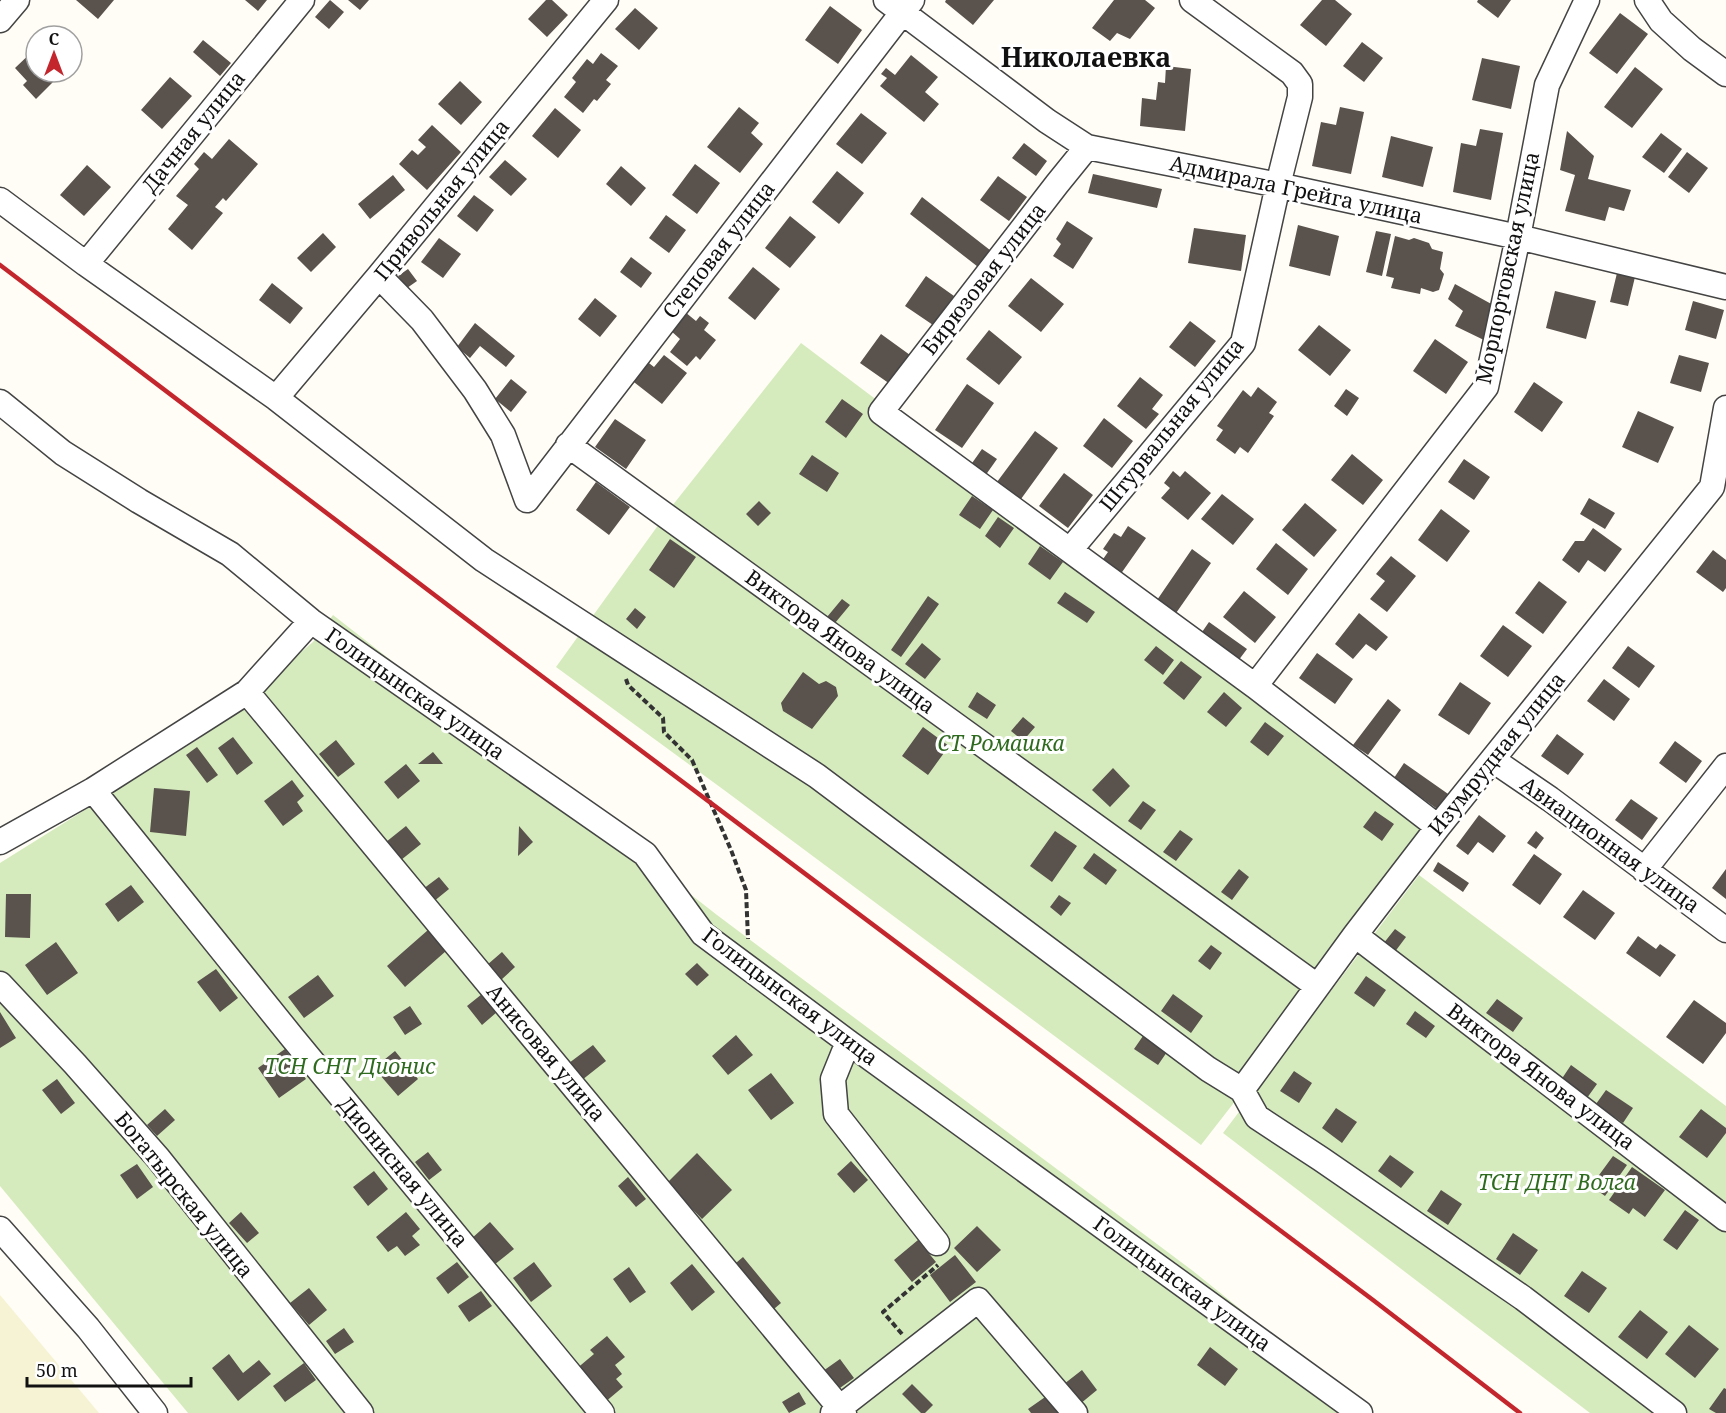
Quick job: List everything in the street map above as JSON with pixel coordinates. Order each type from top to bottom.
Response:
[{"type":"street","points":[[0,20],[17,0]]},
{"type":"street","name":"Дачная улица","points":[[86,264],[302,0]]},
{"type":"street","name":"Привольная улица","points":[[276,398],[606,0]]},
{"type":"street","name":"Штурвальная улица","points":[[1070,550],[1243,343],[1300,97],[1300,84],[1292,73],[1192,0]]},
{"type":"street","name":"Морпортовская улица","points":[[1255,686],[1486,387],[1518,237],[1546,85],[1587,0]]},
{"type":"street","points":[[1647,0],[1661,21],[1692,49],[1726,74]]},
{"type":"street","name":"Степовая улица","points":[[379,276],[422,321],[475,390],[503,435],[527,500],[901,4]]},
{"type":"street","name":"Адмирала Грейга улица","points":[[901,4],[1047,121],[1088,147],[1518,237],[1726,287]]},
{"type":"street","name":"Бирюзовая улица","points":[[1070,550],[881,412],[1056,184],[1088,147]]},
{"type":"street","points":[[0,200],[86,264],[276,398],[484,560],[817,776],[1208,1069],[1242,1090],[1257,1117],[1523,1298],[1674,1413]]},
{"type":"street","name":"Голицынская улица","points":[[0,402],[63,453],[230,554],[311,621],[645,854],[703,934],[848,1042],[1360,1413]]},
{"type":"street","name":"Изумрудная улица","points":[[1242,1090],[1355,935],[1438,827],[1712,487],[1726,408]]},
{"type":"street","name":"Виктора Янова улица","points":[[567,445],[1317,986]]},
{"type":"street","points":[[1070,550],[1255,686],[1438,827]]},
{"type":"street","points":[[0,842],[93,790],[247,692],[311,621]]},
{"type":"street","name":"Анисовая улица","points":[[247,692],[839,1411]]},
{"type":"street","name":"Авиационная улица","points":[[1493,760],[1550,799],[1726,930]]},
{"type":"street","points":[[1644,870],[1726,766]]},
{"type":"street","name":"Дионисная улица","points":[[93,790],[292,1037],[602,1413]]},
{"type":"street","name":"Виктора Янова улица","points":[[1355,935],[1726,1219]]},
{"type":"street","name":"Богатырская улица","points":[[0,984],[158,1158],[361,1413]]},
{"type":"street","points":[[848,1042],[833,1079],[836,1114],[937,1243]]},
{"type":"street","points":[[0,1229],[88,1328],[155,1413]]},
{"type":"street","points":[[839,1411],[978,1300],[1075,1413]]},
{"type":"path","points":[[613,644],[628,685],[663,717],[664,732],[692,760],[746,890],[748,947],[760,977]]},
{"type":"path","points":[[915,1349],[884,1312],[948,1257],[937,1243]]},
{"type":"shaded area","points":[[0,1295],[99,1413],[0,1413]]},
{"type":"green space","name":"СТ Ромашка","points":[[801,343],[1447,829],[1201,1145],[556,667],[672,506]]},
{"type":"green space","name":"ТСН СНТ Дионис","points":[[333,615],[717,915],[1193,1271],[1370,1413],[188,1413],[0,1186],[0,863],[200,738],[313,642]]},
{"type":"green space","name":"ТСН ДНТ Волга","points":[[1419,875],[1726,1106],[1726,1413],[1590,1413],[1223,1133]]},
{"type":"building","points":[[76,0],[114,0],[98,19]]},
{"type":"building","points":[[245,0],[267,0],[258,11]]},
{"type":"building","points":[[330,0],[344,12],[329,29],[315,17]]},
{"type":"building","points":[[348,0],[369,0],[360,10]]},
{"type":"building","points":[[546,0],[552,0],[568,15],[547,37],[528,19]]},
{"type":"building","points":[[946,0],[994,0],[973,25],[945,2]]},
{"type":"building","points":[[1114,0],[1145,0],[1155,8],[1130,39],[1117,33],[1110,41],[1092,28]]},
{"type":"building","points":[[1322,0],[1335,0],[1352,14],[1326,46],[1300,25]]},
{"type":"building","points":[[1478,0],[1511,0],[1498,18],[1477,2]]},
{"type":"building","points":[[830,6],[862,30],[838,64],[805,40]]},
{"type":"building","points":[[635,8],[658,28],[639,50],[615,29]]},
{"type":"building","points":[[1620,13],[1648,34],[1617,74],[1589,53]]},
{"type":"building","points":[[203,40],[231,63],[220,76],[193,52]]},
{"type":"building","points":[[1362,42],[1383,58],[1364,82],[1343,66]]},
{"type":"building","points":[[601,53],[618,66],[606,80],[611,84],[597,101],[594,99],[583,113],[564,97],[576,82],[572,78],[587,59],[593,64]]},
{"type":"building","points":[[911,55],[938,77],[925,92],[939,104],[924,122],[880,86],[887,78],[881,74],[886,68],[895,75]]},
{"type":"building","points":[[1482,58],[1520,66],[1511,109],[1472,100]]},
{"type":"building","points":[[24,59],[24,78],[15,68]]},
{"type":"building","points":[[1166,66],[1191,69],[1185,131],[1140,126],[1142,98],[1156,100],[1158,82],[1165,83]]},
{"type":"building","points":[[1635,67],[1663,89],[1632,128],[1604,107]]},
{"type":"building","points":[[170,77],[192,96],[162,129],[141,110]]},
{"type":"building","points":[[460,81],[482,102],[461,125],[438,104]]},
{"type":"building","points":[[24,84],[51,84],[36,99]]},
{"type":"building","points":[[739,107],[759,123],[751,133],[763,144],[740,173],[707,147]]},
{"type":"building","points":[[1340,107],[1364,112],[1351,174],[1312,166],[1321,122],[1336,125]]},
{"type":"building","points":[[555,108],[581,130],[558,158],[532,136]]},
{"type":"building","points":[[861,113],[887,133],[862,164],[836,144]]},
{"type":"building","points":[[432,125],[461,152],[427,190],[399,164],[412,150],[418,155],[426,147],[418,140]]},
{"type":"building","points":[[1480,129],[1503,133],[1491,200],[1453,192],[1461,143],[1476,146]]},
{"type":"building","points":[[1567,131],[1594,156],[1588,179],[1631,190],[1624,211],[1609,207],[1605,221],[1565,211],[1575,175],[1560,170]]},
{"type":"building","points":[[1661,133],[1682,149],[1664,173],[1642,157]]},
{"type":"building","points":[[1391,136],[1433,147],[1423,187],[1382,177]]},
{"type":"building","points":[[229,139],[258,164],[226,201],[223,198],[215,207],[223,213],[192,250],[168,229],[188,205],[176,196],[199,169],[194,164],[204,152],[212,159]]},
{"type":"building","points":[[1024,143],[1047,161],[1036,176],[1012,158]]},
{"type":"building","points":[[1687,152],[1708,168],[1689,193],[1668,177]]},
{"type":"building","points":[[505,160],[527,179],[511,196],[489,177]]},
{"type":"building","points":[[695,164],[720,183],[697,214],[672,195]]},
{"type":"building","points":[[87,165],[111,187],[84,216],[60,195]]},
{"type":"building","points":[[621,166],[646,188],[631,206],[606,184]]},
{"type":"building","points":[[837,171],[864,193],[839,224],[812,202]]},
{"type":"building","points":[[1093,174],[1162,189],[1157,208],[1088,193]]},
{"type":"building","points":[[393,175],[405,190],[370,219],[358,204]]},
{"type":"building","points":[[998,176],[1027,197],[1009,221],[980,200]]},
{"type":"building","points":[[474,195],[494,210],[477,232],[457,216]]},
{"type":"building","points":[[922,197],[995,254],[982,270],[910,214]]},
{"type":"building","points":[[666,215],[686,230],[669,253],[649,238]]},
{"type":"building","points":[[790,216],[816,237],[790,268],[765,248]]},
{"type":"building","points":[[1067,221],[1093,238],[1073,269],[1053,256],[1061,244],[1056,239]]},
{"type":"building","points":[[1298,225],[1339,236],[1330,276],[1289,266]]},
{"type":"building","points":[[1194,228],[1246,235],[1241,271],[1188,263]]},
{"type":"building","points":[[1376,231],[1391,234],[1382,276],[1366,272]]},
{"type":"building","points":[[323,233],[336,247],[311,272],[297,258]]},
{"type":"building","points":[[1395,236],[1409,240],[1414,238],[1429,243],[1432,249],[1443,252],[1440,269],[1444,274],[1439,290],[1433,292],[1421,288],[1420,294],[1391,288],[1394,278],[1386,276]]},
{"type":"building","points":[[439,238],[461,254],[443,278],[421,262]]},
{"type":"building","points":[[631,257],[652,273],[641,288],[620,272]]},
{"type":"building","points":[[753,267],[780,289],[755,320],[728,298]]},
{"type":"building","points":[[408,269],[417,281],[407,288],[398,276]]},
{"type":"building","points":[[1617,273],[1635,277],[1628,306],[1610,302]]},
{"type":"building","points":[[926,276],[954,296],[933,325],[905,306]]},
{"type":"building","points":[[1031,278],[1064,304],[1041,332],[1008,306]]},
{"type":"building","points":[[272,283],[303,308],[290,324],[259,300]]},
{"type":"building","points":[[1455,284],[1495,306],[1488,342],[1455,326],[1463,311],[1448,299]]},
{"type":"building","points":[[1555,291],[1596,301],[1586,339],[1546,328]]},
{"type":"building","points":[[595,298],[617,316],[600,337],[578,319]]},
{"type":"building","points":[[1693,301],[1724,310],[1716,339],[1685,330]]},
{"type":"building","points":[[685,312],[696,321],[700,316],[709,323],[704,330],[716,340],[700,360],[696,356],[687,366],[670,352],[680,339],[670,330]]},
{"type":"building","points":[[1190,321],[1216,341],[1195,367],[1169,347]]},
{"type":"building","points":[[475,323],[515,356],[506,367],[480,346],[470,358],[457,347]]},
{"type":"building","points":[[1319,325],[1351,350],[1330,376],[1298,350]]},
{"type":"building","points":[[989,330],[1022,357],[999,385],[966,359]]},
{"type":"building","points":[[881,334],[910,355],[890,384],[860,363]]},
{"type":"building","points":[[1435,339],[1468,362],[1446,394],[1413,371]]},
{"type":"building","points":[[664,355],[687,373],[662,404],[630,379],[645,360],[654,367]]},
{"type":"building","points":[[1679,355],[1709,363],[1701,392],[1670,383]]},
{"type":"building","points":[[1140,377],[1163,395],[1152,409],[1159,414],[1146,429],[1117,406]]},
{"type":"building","points":[[511,379],[527,392],[511,412],[495,399]]},
{"type":"building","points":[[1534,382],[1563,402],[1542,432],[1514,412]]},
{"type":"building","points":[[967,384],[994,403],[962,448],[935,430]]},
{"type":"building","points":[[1258,387],[1277,402],[1269,413],[1274,416],[1248,453],[1240,447],[1235,454],[1216,440],[1223,430],[1217,426],[1243,390],[1251,397]]},
{"type":"building","points":[[1346,389],[1359,398],[1347,416],[1334,406]]},
{"type":"building","points":[[842,399],[863,414],[846,438],[825,422]]},
{"type":"building","points":[[1638,411],[1674,427],[1658,463],[1622,447]]},
{"type":"building","points":[[1104,418],[1133,441],[1112,468],[1083,446]]},
{"type":"building","points":[[615,419],[646,440],[626,469],[595,447]]},
{"type":"building","points":[[1035,431],[1058,448],[1021,499],[997,482]]},
{"type":"building","points":[[982,449],[997,459],[985,476],[970,466]]},
{"type":"building","points":[[1352,454],[1383,480],[1363,505],[1331,480]]},
{"type":"building","points":[[812,455],[839,473],[827,492],[799,474]]},
{"type":"building","points":[[1464,459],[1490,477],[1474,500],[1448,482]]},
{"type":"building","points":[[1173,471],[1180,477],[1185,471],[1211,493],[1188,520],[1161,498],[1170,488],[1164,483]]},
{"type":"building","points":[[1064,473],[1093,495],[1068,528],[1039,506]]},
{"type":"building","points":[[596,482],[630,507],[609,535],[576,510]]},
{"type":"building","points":[[1222,494],[1254,519],[1233,545],[1201,519]]},
{"type":"building","points":[[972,496],[993,510],[980,529],[959,515]]},
{"type":"building","points":[[1589,498],[1615,513],[1605,529],[1580,514]]},
{"type":"building","points":[[759,501],[771,513],[758,526],[746,514]]},
{"type":"building","points":[[1305,503],[1337,530],[1314,557],[1282,530]]},
{"type":"building","points":[[1441,509],[1470,531],[1447,562],[1418,540]]},
{"type":"building","points":[[998,517],[1014,528],[1000,548],[985,536]]},
{"type":"building","points":[[1128,526],[1146,538],[1120,575],[1101,562],[1108,552],[1103,549],[1114,533],[1121,537]]},
{"type":"building","points":[[1593,528],[1622,549],[1605,572],[1588,560],[1579,573],[1562,560],[1575,541],[1584,541]]},
{"type":"building","points":[[670,539],[696,557],[674,588],[649,570]]},
{"type":"building","points":[[1276,543],[1308,569],[1288,595],[1256,569]]},
{"type":"building","points":[[1040,546],[1063,562],[1050,580],[1028,564]]},
{"type":"building","points":[[1192,549],[1211,563],[1174,616],[1155,603]]},
{"type":"building","points":[[1713,550],[1726,560],[1726,588],[1723,592],[1696,572]]},
{"type":"building","points":[[1391,556],[1416,576],[1387,612],[1370,599],[1385,581],[1376,574]]},
{"type":"building","points":[[1539,581],[1567,602],[1543,634],[1515,613]]},
{"type":"building","points":[[1244,591],[1276,617],[1255,643],[1223,617]]},
{"type":"building","points":[[1065,592],[1095,612],[1087,623],[1057,603]]},
{"type":"building","points":[[928,596],[939,604],[901,657],[891,650]]},
{"type":"building","points":[[842,599],[850,605],[835,623],[827,617]]},
{"type":"building","points":[[635,608],[646,617],[637,629],[626,619]]},
{"type":"building","points":[[1359,613],[1388,637],[1376,651],[1366,644],[1353,659],[1335,644]]},
{"type":"building","points":[[1209,622],[1247,649],[1238,661],[1200,635]]},
{"type":"building","points":[[1503,625],[1532,646],[1508,677],[1480,656]]},
{"type":"building","points":[[922,643],[941,659],[925,679],[905,664]]},
{"type":"building","points":[[1156,646],[1174,660],[1163,675],[1144,660]]},
{"type":"building","points":[[1628,646],[1655,666],[1639,688],[1612,668]]},
{"type":"building","points":[[1317,653],[1353,679],[1335,704],[1299,678]]},
{"type":"building","points":[[1181,661],[1202,677],[1184,700],[1163,683]]},
{"type":"building","points":[[803,672],[819,684],[826,681],[836,687],[838,696],[812,729],[783,711],[781,703]]},
{"type":"building","points":[[1604,679],[1630,699],[1614,721],[1587,701]]},
{"type":"building","points":[[1460,682],[1491,703],[1469,735],[1438,715]]},
{"type":"building","points":[[977,692],[996,705],[987,719],[968,707]]},
{"type":"building","points":[[1224,692],[1242,708],[1226,727],[1207,712]]},
{"type":"building","points":[[1388,699],[1401,710],[1368,755],[1353,745]]},
{"type":"building","points":[[1023,717],[1035,727],[1023,741],[1011,731]]},
{"type":"building","points":[[1265,722],[1284,736],[1268,756],[1250,742]]},
{"type":"building","points":[[923,727],[949,746],[928,775],[902,756]]},
{"type":"building","points":[[1557,734],[1584,754],[1568,775],[1541,756]]},
{"type":"building","points":[[233,737],[253,763],[237,775],[218,748]]},
{"type":"building","points":[[336,740],[355,764],[338,777],[319,754]]},
{"type":"building","points":[[1675,741],[1702,761],[1686,783],[1659,763]]},
{"type":"building","points":[[197,747],[218,775],[207,783],[186,755]]},
{"type":"building","points":[[433,752],[443,764],[418,764]]},
{"type":"building","points":[[1404,763],[1451,796],[1440,811],[1394,778]]},
{"type":"building","points":[[406,764],[420,781],[398,799],[384,782]]},
{"type":"building","points":[[1113,768],[1130,786],[1110,807],[1092,790]]},
{"type":"building","points":[[292,780],[304,796],[297,802],[303,811],[283,826],[264,801]]},
{"type":"building","points":[[154,788],[190,791],[186,836],[150,832]]},
{"type":"building","points":[[1631,799],[1658,818],[1642,840],[1615,820]]},
{"type":"building","points":[[1143,801],[1156,810],[1141,830],[1128,821]]},
{"type":"building","points":[[1375,811],[1394,824],[1382,841],[1363,827]]},
{"type":"building","points":[[1479,815],[1506,836],[1493,853],[1478,842],[1468,855],[1456,846]]},
{"type":"building","points":[[406,826],[421,844],[401,860],[386,842]]},
{"type":"building","points":[[519,826],[533,842],[518,856]]},
{"type":"building","points":[[1180,830],[1193,839],[1176,861],[1163,852]]},
{"type":"building","points":[[1055,831],[1077,846],[1052,882],[1030,866]]},
{"type":"building","points":[[1536,831],[1544,838],[1536,849],[1527,843]]},
{"type":"building","points":[[1094,853],[1117,870],[1106,885],[1083,868]]},
{"type":"building","points":[[1534,854],[1562,874],[1540,905],[1512,885]]},
{"type":"building","points":[[1438,862],[1469,883],[1463,892],[1433,871]]},
{"type":"building","points":[[1239,869],[1249,877],[1232,900],[1221,892]]},
{"type":"building","points":[[1726,869],[1726,899],[1712,888]]},
{"type":"building","points":[[439,877],[449,889],[433,902],[423,889]]},
{"type":"building","points":[[131,885],[144,902],[118,922],[105,904]]},
{"type":"building","points":[[1583,890],[1615,913],[1595,940],[1563,917]]},
{"type":"building","points":[[6,894],[31,894],[30,938],[5,937]]},
{"type":"building","points":[[1059,895],[1071,903],[1061,916],[1050,907]]},
{"type":"building","points":[[1395,929],[1406,937],[1394,953],[1383,944]]},
{"type":"building","points":[[428,930],[446,951],[405,987],[387,966]]},
{"type":"building","points":[[1638,936],[1656,949],[1660,944],[1676,955],[1660,977],[1626,953]]},
{"type":"building","points":[[56,942],[78,973],[47,995],[25,965]]},
{"type":"building","points":[[1211,945],[1222,953],[1210,970],[1198,961]]},
{"type":"building","points":[[502,952],[515,967],[501,980],[487,965]]},
{"type":"building","points":[[697,963],[709,975],[697,986],[685,974]]},
{"type":"building","points":[[216,969],[238,998],[220,1012],[197,982]]},
{"type":"building","points":[[318,975],[334,996],[304,1018],[288,997]]},
{"type":"building","points":[[1366,976],[1386,990],[1374,1007],[1354,993]]},
{"type":"building","points":[[482,994],[497,1012],[482,1025],[467,1006]]},
{"type":"building","points":[[1173,994],[1203,1016],[1191,1033],[1161,1011]]},
{"type":"building","points":[[1497,999],[1523,1018],[1513,1032],[1486,1013]]},
{"type":"building","points":[[1694,1000],[1726,1023],[1726,1033],[1703,1064],[1666,1037]]},
{"type":"building","points":[[410,1006],[422,1024],[405,1035],[393,1017]]},
{"type":"building","points":[[1415,1011],[1435,1026],[1426,1038],[1406,1024]]},
{"type":"building","points":[[0,1012],[16,1038],[0,1048]]},
{"type":"building","points":[[736,1035],[753,1055],[728,1075],[712,1056]]},
{"type":"building","points":[[1143,1036],[1167,1052],[1158,1065],[1134,1049]]},
{"type":"building","points":[[593,1045],[606,1061],[582,1080],[569,1063]]},
{"type":"building","points":[[285,1049],[306,1079],[279,1098],[258,1068]]},
{"type":"building","points":[[395,1051],[418,1079],[398,1096],[374,1068]]},
{"type":"building","points":[[1571,1065],[1597,1084],[1587,1098],[1561,1080]]},
{"type":"building","points":[[1294,1071],[1312,1083],[1299,1103],[1280,1091]]},
{"type":"building","points":[[771,1073],[794,1103],[771,1120],[748,1090]]},
{"type":"building","points":[[57,1079],[75,1103],[61,1114],[42,1090]]},
{"type":"building","points":[[1606,1090],[1633,1108],[1623,1123],[1596,1104]]},
{"type":"building","points":[[1336,1108],[1357,1122],[1342,1143],[1322,1128]]},
{"type":"building","points":[[165,1109],[175,1120],[157,1136],[147,1125]]},
{"type":"building","points":[[1701,1109],[1726,1128],[1726,1133],[1707,1158],[1679,1137]]},
{"type":"building","points":[[428,1152],[442,1170],[429,1180],[415,1162]]},
{"type":"building","points":[[697,1153],[732,1190],[702,1219],[667,1183]]},
{"type":"building","points":[[1390,1155],[1414,1172],[1401,1188],[1378,1171]]},
{"type":"building","points":[[1613,1156],[1627,1165],[1605,1196],[1591,1186]]},
{"type":"building","points":[[851,1161],[868,1180],[854,1193],[837,1174]]},
{"type":"building","points":[[137,1164],[153,1187],[137,1199],[120,1175]]},
{"type":"building","points":[[1632,1167],[1665,1190],[1645,1217],[1633,1208],[1629,1214],[1609,1200]]},
{"type":"building","points":[[374,1171],[388,1189],[368,1206],[353,1187]]},
{"type":"building","points":[[628,1177],[646,1199],[636,1207],[618,1186]]},
{"type":"building","points":[[1441,1190],[1462,1204],[1448,1225],[1427,1211]]},
{"type":"building","points":[[1685,1210],[1699,1220],[1677,1250],[1663,1240]]},
{"type":"building","points":[[241,1212],[259,1233],[247,1243],[229,1223]]},
{"type":"building","points":[[406,1212],[420,1229],[412,1236],[420,1245],[405,1256],[397,1246],[388,1252],[376,1237]]},
{"type":"building","points":[[490,1222],[514,1249],[494,1265],[471,1239]]},
{"type":"building","points":[[977,1226],[1001,1250],[977,1272],[954,1248]]},
{"type":"building","points":[[1513,1233],[1538,1250],[1520,1275],[1496,1259]]},
{"type":"building","points":[[918,1240],[936,1262],[912,1282],[894,1260]]},
{"type":"building","points":[[955,1255],[976,1282],[950,1302],[930,1275]]},
{"type":"building","points":[[743,1257],[781,1303],[768,1314],[730,1268]]},
{"type":"building","points":[[457,1262],[469,1277],[448,1294],[436,1278]]},
{"type":"building","points":[[534,1262],[552,1286],[531,1302],[513,1278]]},
{"type":"building","points":[[692,1264],[715,1292],[692,1311],[670,1283]]},
{"type":"building","points":[[629,1267],[646,1292],[630,1303],[613,1279]]},
{"type":"building","points":[[1582,1271],[1607,1288],[1589,1313],[1564,1296]]},
{"type":"building","points":[[309,1288],[327,1310],[309,1325],[290,1303]]},
{"type":"building","points":[[481,1291],[492,1306],[469,1322],[458,1306]]},
{"type":"building","points":[[1640,1310],[1668,1332],[1647,1359],[1618,1337]]},
{"type":"building","points":[[1689,1325],[1719,1349],[1695,1378],[1665,1354]]},
{"type":"building","points":[[344,1328],[354,1342],[335,1354],[326,1341]]},
{"type":"building","points":[[607,1336],[625,1357],[615,1365],[622,1374],[616,1379],[623,1387],[604,1403],[575,1370],[594,1354],[590,1350]]},
{"type":"building","points":[[1210,1347],[1238,1369],[1225,1386],[1197,1365]]},
{"type":"building","points":[[229,1354],[243,1373],[259,1360],[271,1374],[238,1401],[212,1368]]},
{"type":"building","points":[[840,1359],[854,1378],[837,1390],[823,1371]]},
{"type":"building","points":[[304,1363],[316,1380],[285,1402],[273,1386]]},
{"type":"building","points":[[1082,1370],[1097,1390],[1080,1404],[1064,1384]]},
{"type":"building","points":[[912,1384],[933,1405],[925,1413],[921,1413],[902,1394]]},
{"type":"building","points":[[1724,1388],[1726,1389],[1726,1413],[1716,1413],[1709,1409]]},
{"type":"building","points":[[799,1392],[806,1404],[789,1413],[782,1402]]},
{"type":"building","points":[[1048,1395],[1062,1413],[1031,1413],[1028,1409]]},
{"type":"railway","points":[[0,265],[1520,1413]]},
{"type":"district","name":"Николаевка","points":[[1086,58]]}]
